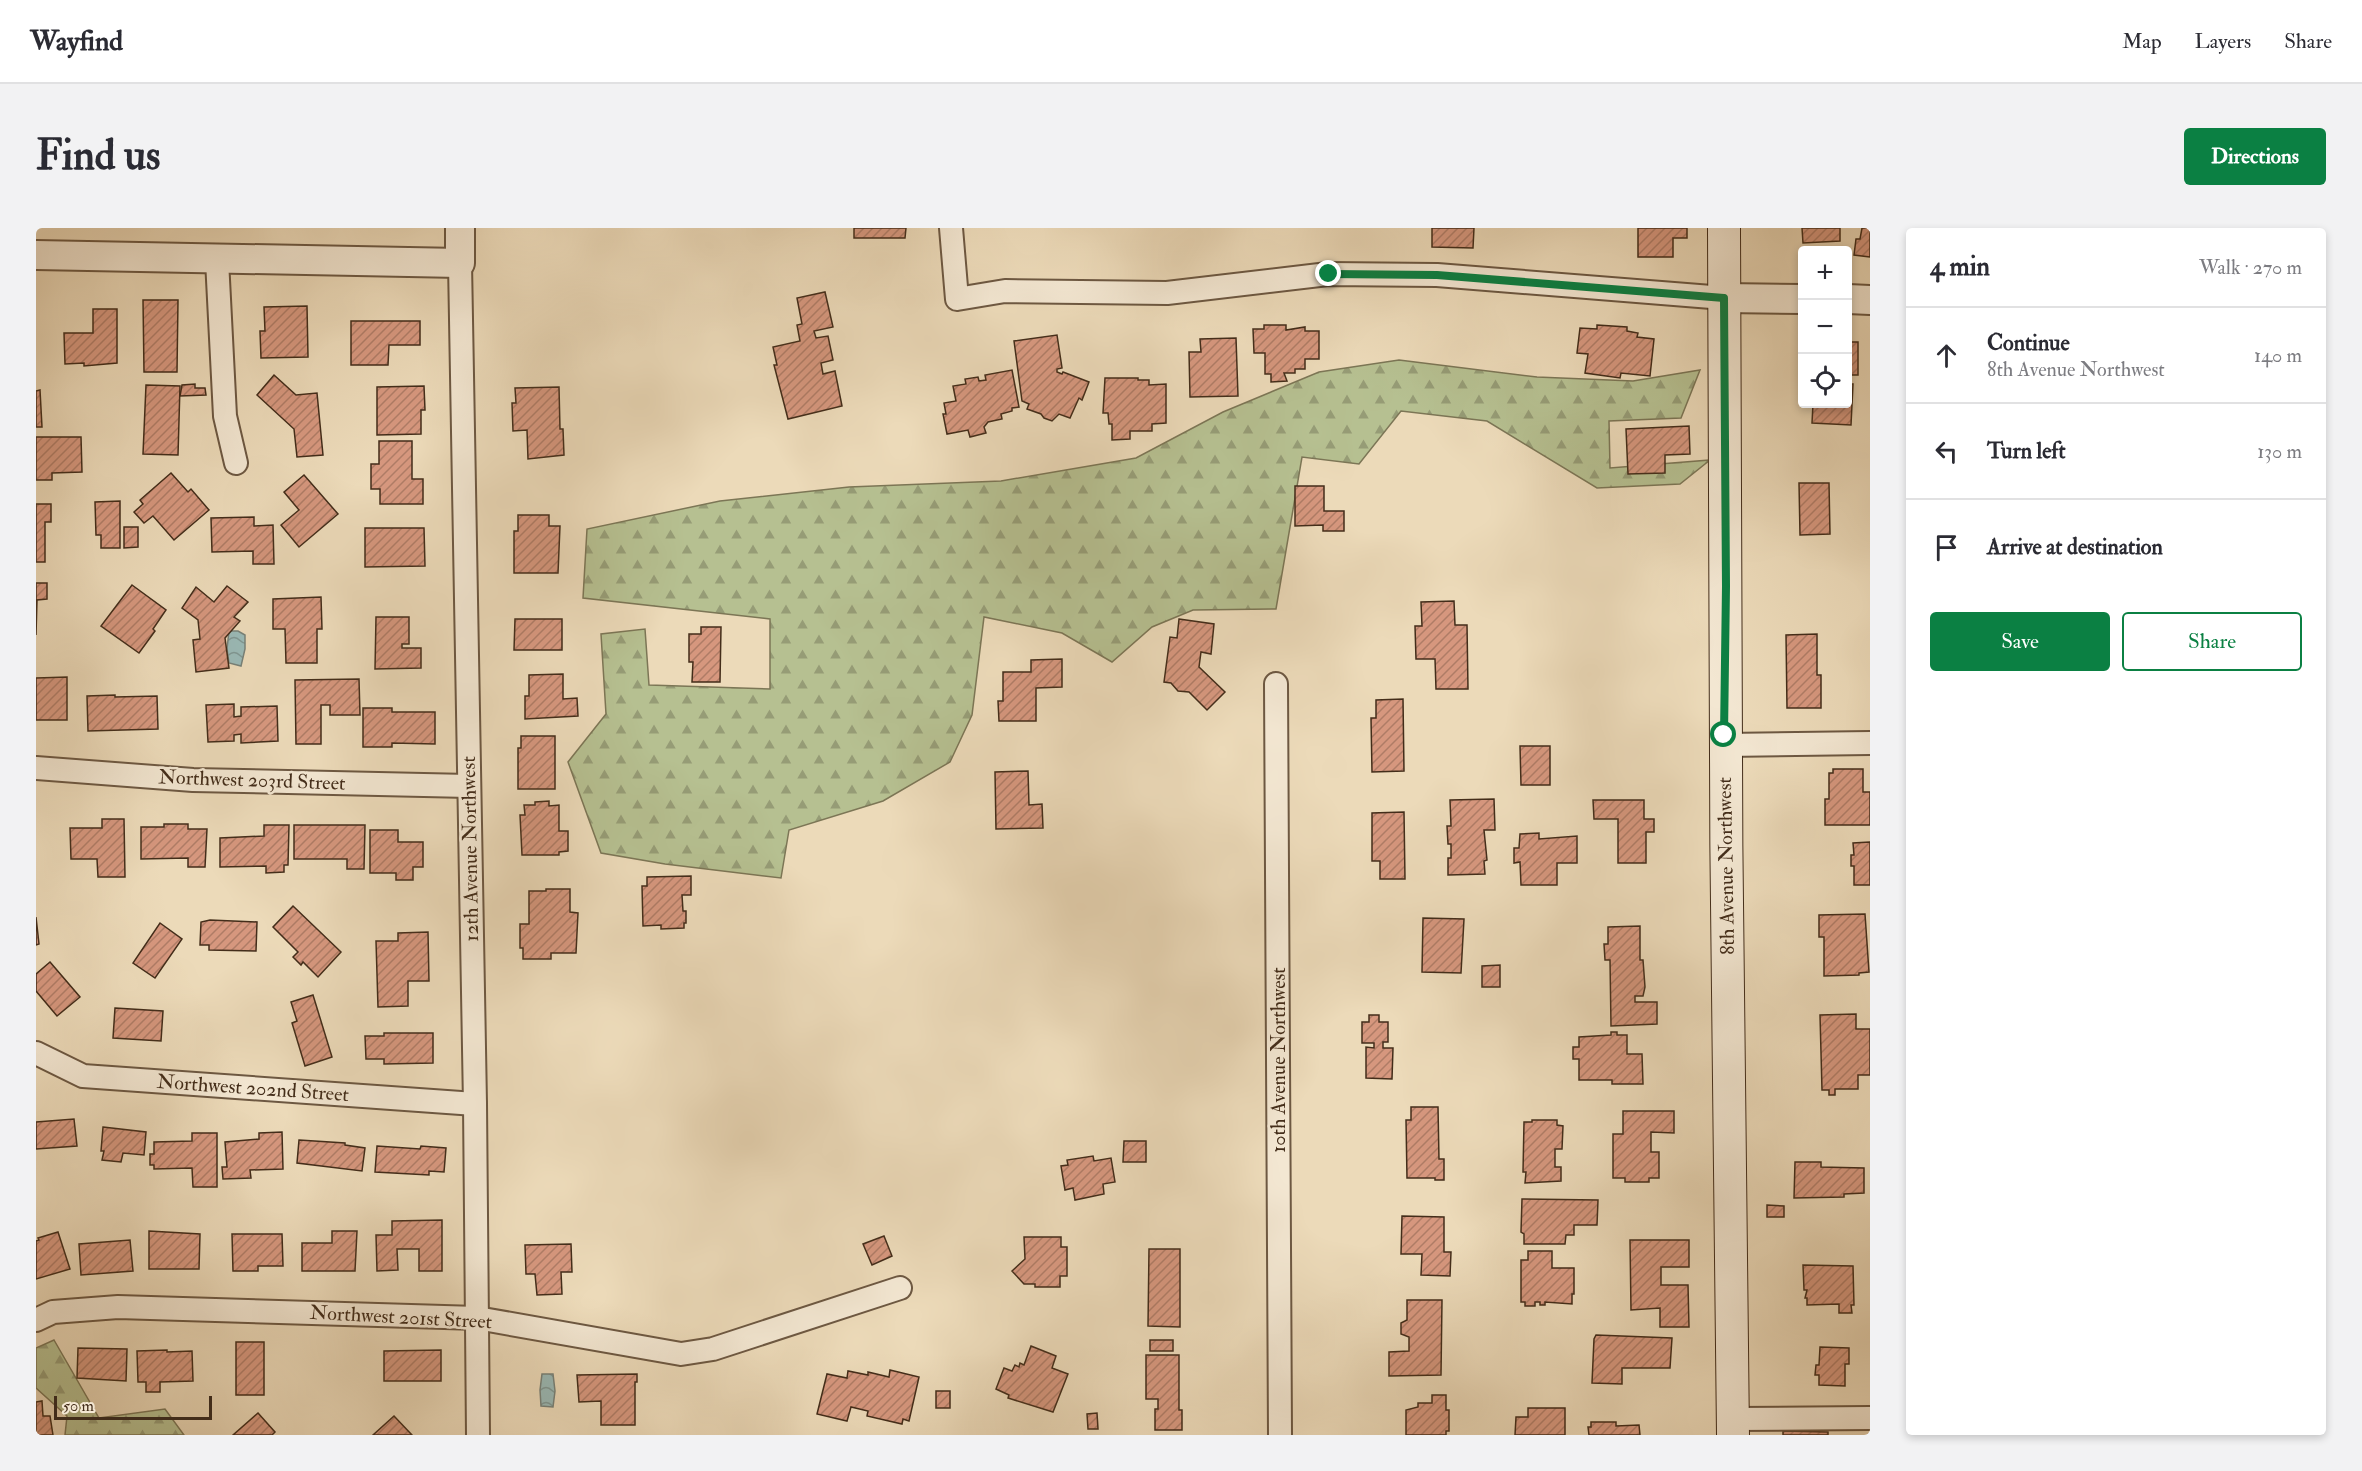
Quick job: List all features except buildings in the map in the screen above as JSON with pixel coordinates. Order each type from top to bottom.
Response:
[{"type":"main road","name":"8th Avenue Northwest","points":[[1724,228],[1725,745],[1733,1427]]},
{"type":"street","points":[[36,255],[460,263],[460,228]]},
{"type":"street","points":[[951,228],[957,299],[1005,291],[1167,293],[1329,274],[1437,275],[1724,298],[1798,299]]},
{"type":"street","points":[[218,260],[225,416],[236,464]]},
{"type":"street","name":"12th Avenue Northwest","points":[[460,263],[475,1104],[478,1435]]},
{"type":"street","points":[[1852,299],[1870,300]]},
{"type":"street","name":"10th Avenue Northwest","points":[[1276,684],[1280,1435]]},
{"type":"street","points":[[1725,745],[1870,742]]},
{"type":"street","name":"Northwest 203rd Street","points":[[36,768],[193,780],[469,786]]},
{"type":"street","name":"Northwest 202nd Street","points":[[36,1053],[83,1076],[475,1104]]},
{"type":"street","name":"Northwest 201st Street","points":[[36,1320],[53,1312],[118,1307],[477,1318],[681,1354],[713,1349],[900,1288]]},
{"type":"street","points":[[1733,1427],[1870,1418]]},
{"type":"green space","points":[[1399,360],[1537,377],[1633,381],[1700,370],[1681,418],[1609,421],[1610,468],[1710,460],[1680,484],[1597,488],[1487,421],[1401,411],[1359,464],[1302,457],[1276,609],[1193,610],[1152,627],[1112,662],[1062,633],[984,617],[972,715],[950,762],[883,801],[789,830],[781,878],[665,864],[601,853],[568,762],[606,714],[601,634],[645,629],[649,685],[770,689],[770,619],[583,598],[587,529],[720,501],[849,487],[1001,481],[1136,458],[1223,412],[1319,372]]},
{"type":"green space","points":[[54,1340],[99,1418],[165,1409],[184,1435],[65,1435],[67,1416],[36,1388],[36,1348]]},
{"type":"water","points":[[229,631],[238,631],[245,635],[241,666],[229,663],[227,649]]},
{"type":"water","points":[[542,1374],[553,1374],[555,1391],[553,1407],[541,1406]]},
{"type":"route","points":[[1329,274],[1437,275],[1724,298],[1726,586],[1724,735]]}]
